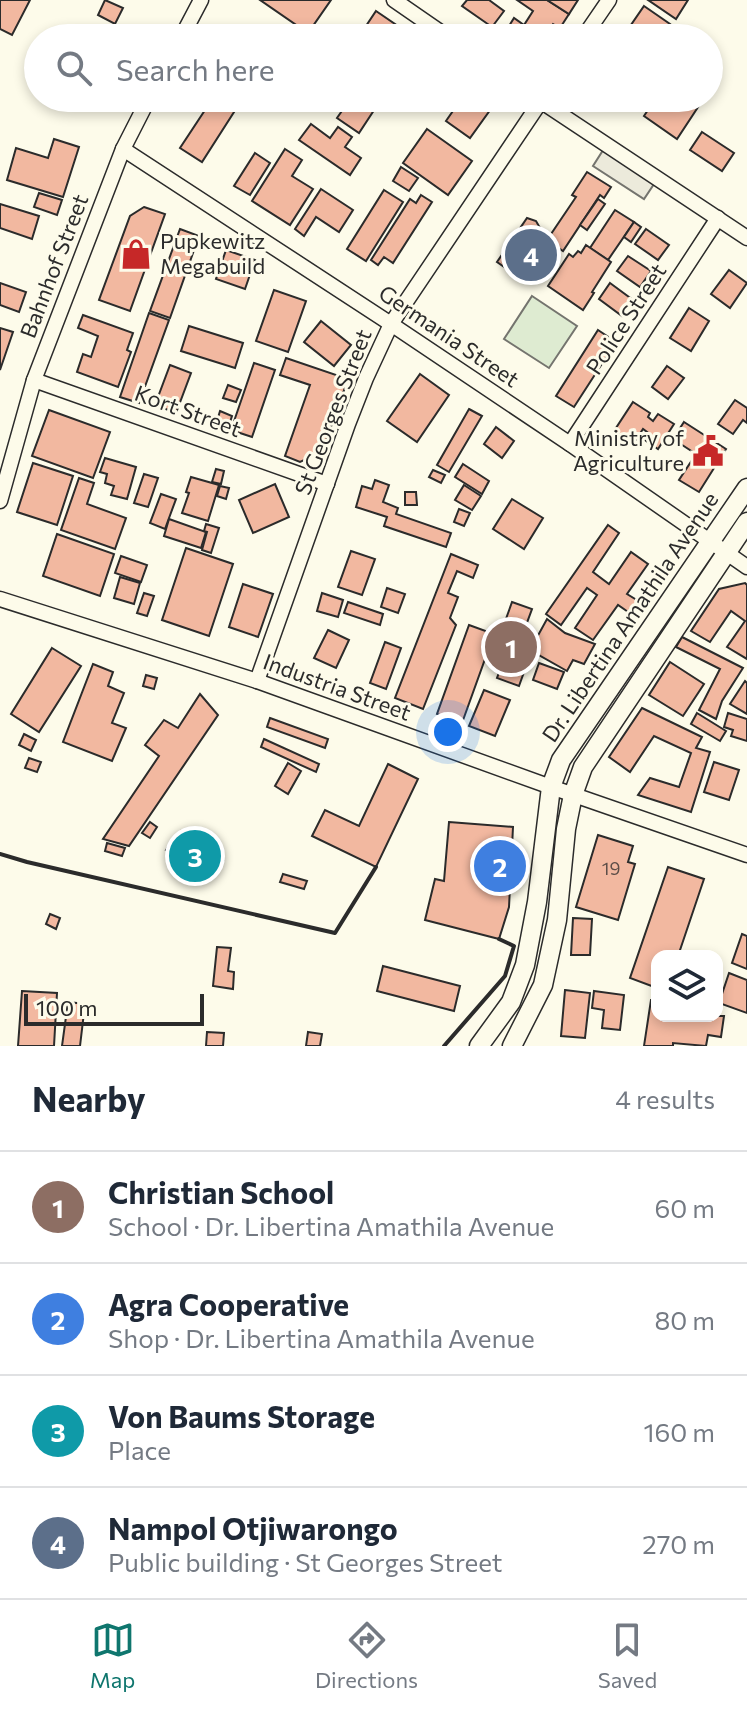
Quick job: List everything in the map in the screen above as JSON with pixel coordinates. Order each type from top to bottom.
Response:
[{"type":"main road","name":"Dr. Libertina Amathila Avenue","points":[[479,1046],[511,1002],[525,965],[537,902],[551,787],[561,760],[747,488]]},
{"type":"main road","name":"Dr. Libertina Amathila Avenue","points":[[512,1046],[543,985],[557,920],[566,829],[583,767],[747,522]]},
{"type":"street","points":[[188,24],[201,0]]},
{"type":"street","points":[[394,0],[429,24]]},
{"type":"street","points":[[593,24],[609,0]]},
{"type":"street","name":"Bahnhof Street","points":[[0,501],[34,380],[123,149],[142,112]]},
{"type":"street","name":"St Georges Street","points":[[257,681],[362,389],[391,324],[531,112]]},
{"type":"street","points":[[559,112],[747,238]]},
{"type":"street","name":"Germania Street","points":[[123,149],[391,324],[747,567]]},
{"type":"street","name":"Police Street","points":[[570,444],[718,218]]},
{"type":"street","name":"Kort Street","points":[[34,380],[327,484]]},
{"type":"street","name":"Industria Street","points":[[0,599],[257,681],[747,855]]},
{"type":"street","points":[[493,1029],[512,1046]]},
{"type":"green space","points":[[532,296],[577,326],[549,368],[504,339]]},
{"type":"shaded area","points":[[607,144],[658,178],[644,199],[593,166]]},
{"type":"building","points":[[0,0],[30,0],[12,35],[0,29]]},
{"type":"building","points":[[105,0],[123,8],[115,24],[98,15]]},
{"type":"building","points":[[260,0],[331,0],[314,24],[295,24]]},
{"type":"building","points":[[467,0],[489,0],[504,11],[494,24],[488,24],[462,6]]},
{"type":"building","points":[[517,0],[547,0],[569,14],[563,24],[525,24],[533,11]]},
{"type":"building","points":[[547,0],[578,0],[569,14]]},
{"type":"building","points":[[648,0],[688,0],[676,19]]},
{"type":"building","points":[[644,6],[670,24],[632,24]]},
{"type":"building","points":[[376,11],[395,24],[367,24]]},
{"type":"building","points":[[204,112],[234,112],[202,162],[180,148]]},
{"type":"building","points":[[341,112],[373,112],[359,133],[337,118]]},
{"type":"building","points":[[452,112],[489,112],[470,138],[446,121]]},
{"type":"building","points":[[647,112],[695,112],[677,139],[644,116]]},
{"type":"building","points":[[311,124],[330,138],[338,127],[352,137],[345,147],[361,158],[350,175],[299,140]]},
{"type":"building","points":[[427,129],[472,161],[448,195],[403,163]]},
{"type":"building","points":[[702,132],[734,153],[722,171],[690,150]]},
{"type":"building","points":[[54,139],[79,147],[63,197],[7,180],[16,148],[48,158]]},
{"type":"building","points":[[285,149],[302,160],[292,176],[313,189],[290,225],[252,201]]},
{"type":"building","points":[[255,153],[270,163],[250,195],[234,186]]},
{"type":"building","points":[[401,167],[418,178],[409,191],[393,181]]},
{"type":"building","points":[[587,172],[611,187],[604,198],[600,195],[563,251],[547,240],[576,197],[572,195]]},
{"type":"building","points":[[321,189],[353,210],[339,232],[316,217],[304,236],[295,229]]},
{"type":"building","points":[[384,190],[403,202],[366,261],[347,249]]},
{"type":"building","points":[[39,193],[62,200],[57,215],[34,207]]},
{"type":"building","points":[[421,195],[432,202],[393,263],[384,257],[378,265],[371,260],[410,199],[416,203]]},
{"type":"building","points":[[598,199],[605,204],[587,230],[580,225]]},
{"type":"building","points":[[0,204],[39,216],[32,239],[0,228]]},
{"type":"building","points":[[144,207],[165,214],[130,311],[99,300],[130,216]]},
{"type":"building","points":[[615,210],[634,222],[608,260],[590,248]]},
{"type":"building","points":[[527,218],[536,221],[540,228],[510,271],[497,262]]},
{"type":"building","points":[[634,222],[641,227],[631,242],[624,237]]},
{"type":"building","points":[[180,229],[199,236],[170,318],[150,311]]},
{"type":"building","points":[[646,229],[669,245],[658,260],[635,244]]},
{"type":"building","points":[[586,245],[611,262],[583,310],[548,286],[569,254],[573,257],[578,251],[581,253]]},
{"type":"building","points":[[226,250],[255,260],[245,289],[216,279]]},
{"type":"building","points":[[628,256],[651,271],[640,287],[617,271]]},
{"type":"building","points":[[729,270],[747,283],[730,308],[711,294]]},
{"type":"building","points":[[0,283],[26,292],[19,312],[0,305]]},
{"type":"building","points":[[610,283],[633,300],[622,316],[599,299]]},
{"type":"building","points":[[274,290],[306,301],[288,352],[256,341]]},
{"type":"building","points":[[689,308],[709,321],[691,351],[670,338]]},
{"type":"building","points":[[149,313],[169,320],[139,403],[120,397]]},
{"type":"building","points":[[83,315],[133,333],[127,350],[131,352],[118,387],[77,372],[83,354],[91,357],[98,336],[78,328]]},
{"type":"building","points":[[321,321],[351,345],[334,366],[304,342]]},
{"type":"building","points":[[189,326],[243,343],[235,368],[181,351]]},
{"type":"building","points":[[0,328],[13,332],[0,370]]},
{"type":"building","points":[[598,330],[616,342],[574,407],[556,396]]},
{"type":"building","points":[[286,358],[348,379],[322,452],[300,462],[285,456],[310,385],[280,375]]},
{"type":"building","points":[[254,363],[275,370],[252,437],[231,430]]},
{"type":"building","points":[[170,365],[191,373],[176,413],[155,405]]},
{"type":"building","points":[[667,366],[684,378],[668,399],[652,387]]},
{"type":"building","points":[[420,374],[449,395],[417,442],[387,421]]},
{"type":"building","points":[[228,385],[241,390],[236,402],[223,398]]},
{"type":"building","points":[[735,400],[747,408],[747,423],[743,420],[733,434],[718,424]]},
{"type":"building","points":[[633,402],[650,413],[648,417],[653,421],[658,414],[674,424],[658,449],[642,438],[647,432],[643,429],[633,444],[614,431]]},
{"type":"building","points":[[469,409],[482,416],[449,472],[437,465]]},
{"type":"building","points":[[49,410],[110,432],[93,478],[32,456]]},
{"type":"building","points":[[220,411],[232,416],[229,425],[217,421]]},
{"type":"building","points":[[684,422],[726,449],[699,492],[679,480],[696,454],[673,439]]},
{"type":"building","points":[[496,427],[514,441],[502,458],[484,444]]},
{"type":"building","points":[[105,458],[136,467],[127,499],[111,495],[114,486],[105,483],[107,474],[100,472]]},
{"type":"building","points":[[33,463],[73,476],[57,525],[17,512]]},
{"type":"building","points":[[463,464],[489,481],[482,494],[455,477]]},
{"type":"building","points":[[216,469],[224,471],[221,484],[212,482]]},
{"type":"building","points":[[433,470],[445,475],[441,483],[429,477]]},
{"type":"building","points":[[144,474],[158,478],[148,507],[134,503]]},
{"type":"building","points":[[191,477],[219,485],[208,521],[182,513]]},
{"type":"building","points":[[79,478],[94,483],[87,504],[126,518],[115,549],[61,530]]},
{"type":"building","points":[[375,480],[389,485],[383,502],[398,508],[396,514],[451,533],[446,547],[384,526],[387,517],[356,507],[362,486],[372,489]]},
{"type":"building","points":[[275,484],[289,517],[253,533],[239,500]]},
{"type":"building","points":[[464,485],[481,496],[472,510],[455,500]]},
{"type":"building","points":[[220,486],[229,488],[226,499],[217,496]]},
{"type":"building","points":[[405,492],[416,492],[417,505],[405,505]]},
{"type":"building","points":[[161,494],[176,499],[165,529],[150,523]]},
{"type":"building","points":[[512,499],[543,518],[524,549],[493,529]]},
{"type":"building","points":[[459,509],[470,513],[464,526],[454,522]]},
{"type":"building","points":[[169,519],[206,532],[201,548],[164,536]]},
{"type":"building","points":[[206,524],[219,528],[211,553],[202,550]]},
{"type":"building","points":[[608,525],[619,533],[593,572],[609,584],[631,552],[648,564],[627,594],[640,602],[631,614],[618,605],[593,640],[575,628],[597,595],[587,588],[561,625],[546,614]]},
{"type":"building","points":[[57,534],[114,554],[100,596],[43,576]]},
{"type":"building","points":[[186,548],[233,564],[209,636],[162,620]]},
{"type":"building","points":[[351,551],[375,559],[362,595],[338,587]]},
{"type":"building","points":[[451,554],[478,565],[473,578],[457,571],[448,593],[458,597],[450,618],[456,625],[423,709],[395,698]]},
{"type":"building","points":[[121,556],[147,565],[141,582],[115,573]]},
{"type":"building","points":[[120,577],[140,583],[134,604],[114,598]]},
{"type":"building","points":[[745,583],[747,659],[727,647],[745,621],[731,611],[710,642],[691,631],[719,589]]},
{"type":"building","points":[[243,584],[273,594],[258,637],[229,627]]},
{"type":"building","points":[[387,588],[405,594],[398,613],[381,607]]},
{"type":"building","points":[[144,593],[154,596],[147,616],[137,613]]},
{"type":"building","points":[[322,593],[343,600],[338,617],[317,611]]},
{"type":"building","points":[[348,602],[383,614],[380,625],[344,613]]},
{"type":"building","points":[[512,602],[532,609],[511,666],[524,672],[519,686],[497,678],[503,662],[492,658]]},
{"type":"building","points":[[547,619],[565,633],[595,644],[584,664],[573,660],[567,671],[530,650]]},
{"type":"building","points":[[469,625],[494,634],[462,723],[437,714]]},
{"type":"building","points":[[328,630],[349,640],[336,668],[314,658]]},
{"type":"building","points":[[682,637],[743,668],[722,701],[716,719],[699,710],[720,669],[676,647]]},
{"type":"building","points":[[385,642],[401,648],[386,689],[370,683]]},
{"type":"building","points":[[52,648],[81,666],[39,732],[11,714]]},
{"type":"building","points":[[670,662],[704,684],[683,716],[649,695]]},
{"type":"building","points":[[539,663],[564,672],[557,689],[533,680]]},
{"type":"building","points":[[93,664],[113,672],[108,686],[124,693],[112,723],[126,728],[112,761],[63,742]]},
{"type":"building","points":[[146,675],[157,678],[154,689],[143,686]]},
{"type":"building","points":[[745,681],[747,683],[747,714],[730,704]]},
{"type":"building","points":[[484,690],[510,700],[495,736],[469,726]]},
{"type":"building","points":[[200,694],[218,715],[129,846],[103,839],[159,756],[145,745],[164,720],[178,728]]},
{"type":"building","points":[[642,708],[702,737],[696,748],[710,752],[691,812],[638,795],[650,778],[679,787],[691,753],[654,736],[630,772],[609,757]]},
{"type":"building","points":[[697,713],[726,731],[720,741],[691,724]]},
{"type":"building","points":[[728,713],[747,719],[747,741],[731,736],[733,730],[724,727]]},
{"type":"building","points":[[270,718],[328,739],[325,748],[267,727]]},
{"type":"building","points":[[24,734],[36,740],[31,751],[19,745]]},
{"type":"building","points":[[264,739],[319,764],[316,772],[261,747]]},
{"type":"building","points":[[29,758],[41,762],[37,772],[25,768]]},
{"type":"building","points":[[714,762],[739,770],[729,800],[704,792]]},
{"type":"building","points":[[288,763],[301,771],[288,794],[275,786]]},
{"type":"building","points":[[388,764],[418,779],[376,867],[312,836],[325,810],[359,826]]},
{"type":"building","points":[[150,822],[157,827],[150,838],[142,833]]},
{"type":"building","points":[[449,822],[513,827],[509,907],[499,939],[425,920],[435,879],[444,881]]},
{"type":"building","points":[[181,831],[223,861],[212,874],[190,869],[166,850]]},
{"type":"building","points":[[598,835],[633,846],[628,862],[635,864],[618,920],[576,907]]},
{"type":"building","points":[[107,843],[125,848],[122,856],[105,851]]},
{"type":"building","points":[[668,867],[704,879],[680,950],[651,950],[651,986],[630,978]]},
{"type":"building","points":[[283,874],[307,881],[304,889],[280,882]]},
{"type":"building","points":[[50,914],[60,918],[56,929],[46,924]]},
{"type":"building","points":[[573,918],[592,919],[590,955],[571,955]]},
{"type":"building","points":[[742,934],[747,936],[747,969],[732,963]]},
{"type":"building","points":[[217,947],[231,948],[228,971],[234,972],[233,989],[213,986]]},
{"type":"building","points":[[383,966],[460,986],[454,1011],[377,991]]},
{"type":"building","points":[[729,973],[747,980],[747,1013],[723,1004],[723,991]]},
{"type":"building","points":[[565,990],[590,993],[585,1038],[561,1036]]},
{"type":"building","points":[[22,991],[57,993],[54,1046],[18,1046]]},
{"type":"building","points":[[594,991],[624,995],[620,1030],[602,1028],[604,1010],[592,1008]]},
{"type":"building","points":[[651,1000],[651,1022],[723,1022],[724,1016],[721,1037],[708,1035],[706,1046],[673,1043],[673,1046],[644,1046]]},
{"type":"building","points":[[68,1002],[85,1004],[80,1046],[62,1046]]},
{"type":"building","points":[[207,1032],[224,1033],[223,1046],[206,1046]]},
{"type":"building","points":[[308,1032],[322,1034],[320,1046],[306,1046]]},
{"type":"wall","points":[[0,854],[335,933],[376,867]]},
{"type":"wall","points":[[444,1046],[505,976],[514,946],[499,939]]},
{"type":"place","name":"Pupkewitz Megabuild","points":[[136,254]]},
{"type":"place","name":"Nampol Otjiwarongo","points":[[531,255]]},
{"type":"place","name":"Ministry of Agriculture","points":[[708,451]]},
{"type":"place","name":"Christian School","points":[[511,647]]},
{"type":"place","name":"Von Baums Storage","points":[[195,856]]},
{"type":"place","name":"Agra Cooperative","points":[[500,866]]}]
